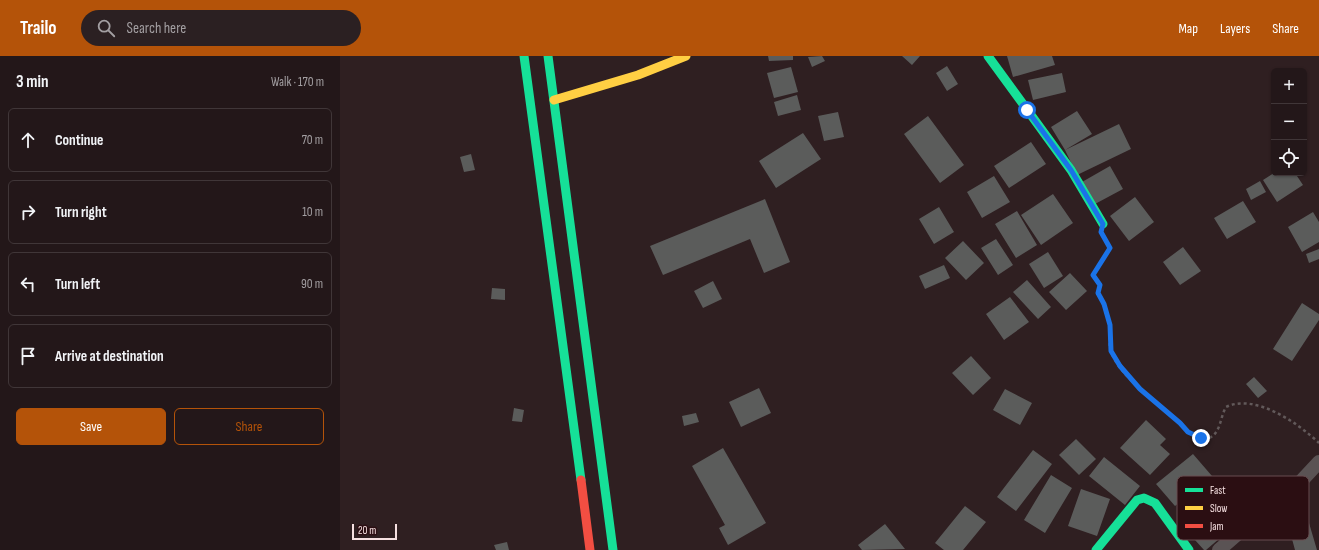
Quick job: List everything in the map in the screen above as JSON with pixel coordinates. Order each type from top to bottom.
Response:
[{"type":"main road","points":[[524,56],[590,550]]},
{"type":"main road","points":[[548,56],[613,550]]},
{"type":"main road","points":[[554,100],[638,75],[686,56]]},
{"type":"main road","points":[[988,56],[1071,170],[1103,224]]},
{"type":"main road","points":[[1096,550],[1137,500],[1144,498],[1155,504],[1177,534]]},
{"type":"main road","points":[[1182,540],[1189,550]]},
{"type":"street","points":[[1306,476],[1319,462]]},
{"type":"street","points":[[1219,550],[1231,540]]},
{"type":"path","points":[[1103,224],[1101,232],[1110,248],[1093,275],[1100,285],[1098,293],[1104,304],[1110,325],[1111,351],[1120,366],[1140,389],[1180,423],[1188,432],[1201,438],[1208,438],[1214,435],[1219,427],[1226,407],[1232,404],[1249,404],[1265,407],[1305,429],[1319,442]]},
{"type":"building","points":[[768,56],[793,56],[793,60],[769,61]]},
{"type":"building","points":[[822,56],[825,61],[812,67],[808,57]]},
{"type":"building","points":[[902,56],[920,56],[912,65]]},
{"type":"building","points":[[1007,56],[1052,56],[1055,65],[1013,77]]},
{"type":"building","points":[[947,66],[958,84],[947,91],[936,73]]},
{"type":"building","points":[[791,67],[798,92],[774,98],[767,73]]},
{"type":"building","points":[[1062,73],[1066,92],[1033,100],[1028,80]]},
{"type":"building","points":[[797,95],[801,110],[778,116],[774,102]]},
{"type":"building","points":[[1077,111],[1092,134],[1065,150],[1051,127]]},
{"type":"building","points":[[838,112],[844,137],[824,141],[818,116]]},
{"type":"building","points":[[928,116],[964,165],[940,183],[904,134]]},
{"type":"building","points":[[1119,124],[1131,149],[1077,175],[1065,150]]},
{"type":"building","points":[[803,133],[821,159],[776,188],[759,161]]},
{"type":"building","points":[[1031,142],[1046,164],[1009,188],[994,166]]},
{"type":"building","points":[[471,154],[475,170],[464,172],[460,157]]},
{"type":"building","points":[[1110,166],[1123,189],[1095,204],[1082,182]]},
{"type":"building","points":[[1271,175],[1297,176],[1303,185],[1277,202],[1263,180]]},
{"type":"building","points":[[994,176],[1010,202],[982,218],[967,192]]},
{"type":"building","points":[[1260,181],[1266,192],[1251,200],[1246,189]]},
{"type":"building","points":[[1053,194],[1073,223],[1041,245],[1021,215]]},
{"type":"building","points":[[1135,197],[1154,222],[1129,241],[1110,216]]},
{"type":"building","points":[[765,199],[790,262],[764,273],[750,239],[663,275],[650,246]]},
{"type":"building","points":[[1243,201],[1256,222],[1227,239],[1214,218]]},
{"type":"building","points":[[939,207],[954,232],[934,244],[919,219]]},
{"type":"building","points":[[1017,211],[1037,245],[1016,258],[995,224]]},
{"type":"building","points":[[1313,212],[1319,222],[1319,242],[1302,252],[1288,227]]},
{"type":"building","points":[[996,239],[1013,265],[998,275],[981,248]]},
{"type":"building","points":[[963,241],[984,263],[966,280],[945,258]]},
{"type":"building","points":[[1183,247],[1201,271],[1180,285],[1163,262]]},
{"type":"building","points":[[1319,249],[1319,259],[1309,263],[1306,254]]},
{"type":"building","points":[[1048,252],[1063,276],[1044,288],[1029,264]]},
{"type":"building","points":[[944,265],[950,278],[925,289],[919,276]]},
{"type":"building","points":[[1070,273],[1087,291],[1066,310],[1049,292]]},
{"type":"building","points":[[1027,280],[1051,307],[1038,319],[1013,292]]},
{"type":"building","points":[[713,281],[722,299],[703,308],[694,291]]},
{"type":"building","points":[[492,288],[505,289],[505,300],[491,299]]},
{"type":"building","points":[[1010,297],[1029,322],[1004,340],[986,314]]},
{"type":"building","points":[[1302,303],[1319,314],[1319,320],[1292,361],[1273,349]]},
{"type":"building","points":[[971,356],[991,378],[973,395],[952,373]]},
{"type":"building","points":[[1254,377],[1267,391],[1258,398],[1246,384]]},
{"type":"building","points":[[759,388],[771,413],[741,427],[729,402]]},
{"type":"building","points":[[1005,389],[1032,403],[1020,425],[993,410]]},
{"type":"building","points":[[514,408],[524,410],[522,422],[512,421]]},
{"type":"building","points":[[696,413],[699,422],[684,426],[682,416]]},
{"type":"building","points":[[1146,420],[1166,439],[1160,445],[1170,454],[1150,475],[1120,448]]},
{"type":"building","points":[[1076,439],[1096,459],[1079,475],[1059,455]]},
{"type":"building","points":[[723,448],[766,523],[728,545],[719,528],[725,525],[692,466]]},
{"type":"building","points":[[1033,450],[1052,464],[1016,511],[997,497]]},
{"type":"building","points":[[1193,454],[1212,476],[1177,476],[1177,504],[1175,506],[1156,484]]},
{"type":"building","points":[[1104,457],[1140,486],[1125,505],[1089,476]]},
{"type":"building","points":[[1051,475],[1072,488],[1045,533],[1024,520]]},
{"type":"building","points":[[1081,489],[1110,499],[1097,536],[1068,526]]},
{"type":"building","points":[[965,506],[986,522],[963,550],[944,550],[935,543]]},
{"type":"building","points":[[1309,523],[1317,550],[1295,550],[1292,540],[1309,540]]},
{"type":"building","points":[[885,524],[905,549],[862,550],[858,545]]},
{"type":"building","points":[[1195,540],[1218,540],[1206,550],[1204,550]]},
{"type":"building","points":[[507,542],[509,550],[496,550],[494,545]]},
{"type":"traffic: fast","points":[[524,56],[581,480]]},
{"type":"traffic: fast","points":[[548,56],[613,550]]},
{"type":"traffic: fast","points":[[988,56],[1071,170],[1103,224]]},
{"type":"traffic: fast","points":[[1096,550],[1137,500],[1144,498],[1155,503],[1177,533]]},
{"type":"traffic: fast","points":[[1182,540],[1189,550]]},
{"type":"traffic: slow","points":[[554,100],[638,75],[686,56]]},
{"type":"traffic: jam","points":[[581,480],[590,550]]},
{"type":"route","points":[[1027,110],[1071,170],[1103,224],[1101,232],[1110,248],[1093,275],[1100,285],[1098,293],[1104,304],[1110,325],[1111,351],[1120,366],[1140,389],[1180,423],[1188,432],[1201,438]]}]
